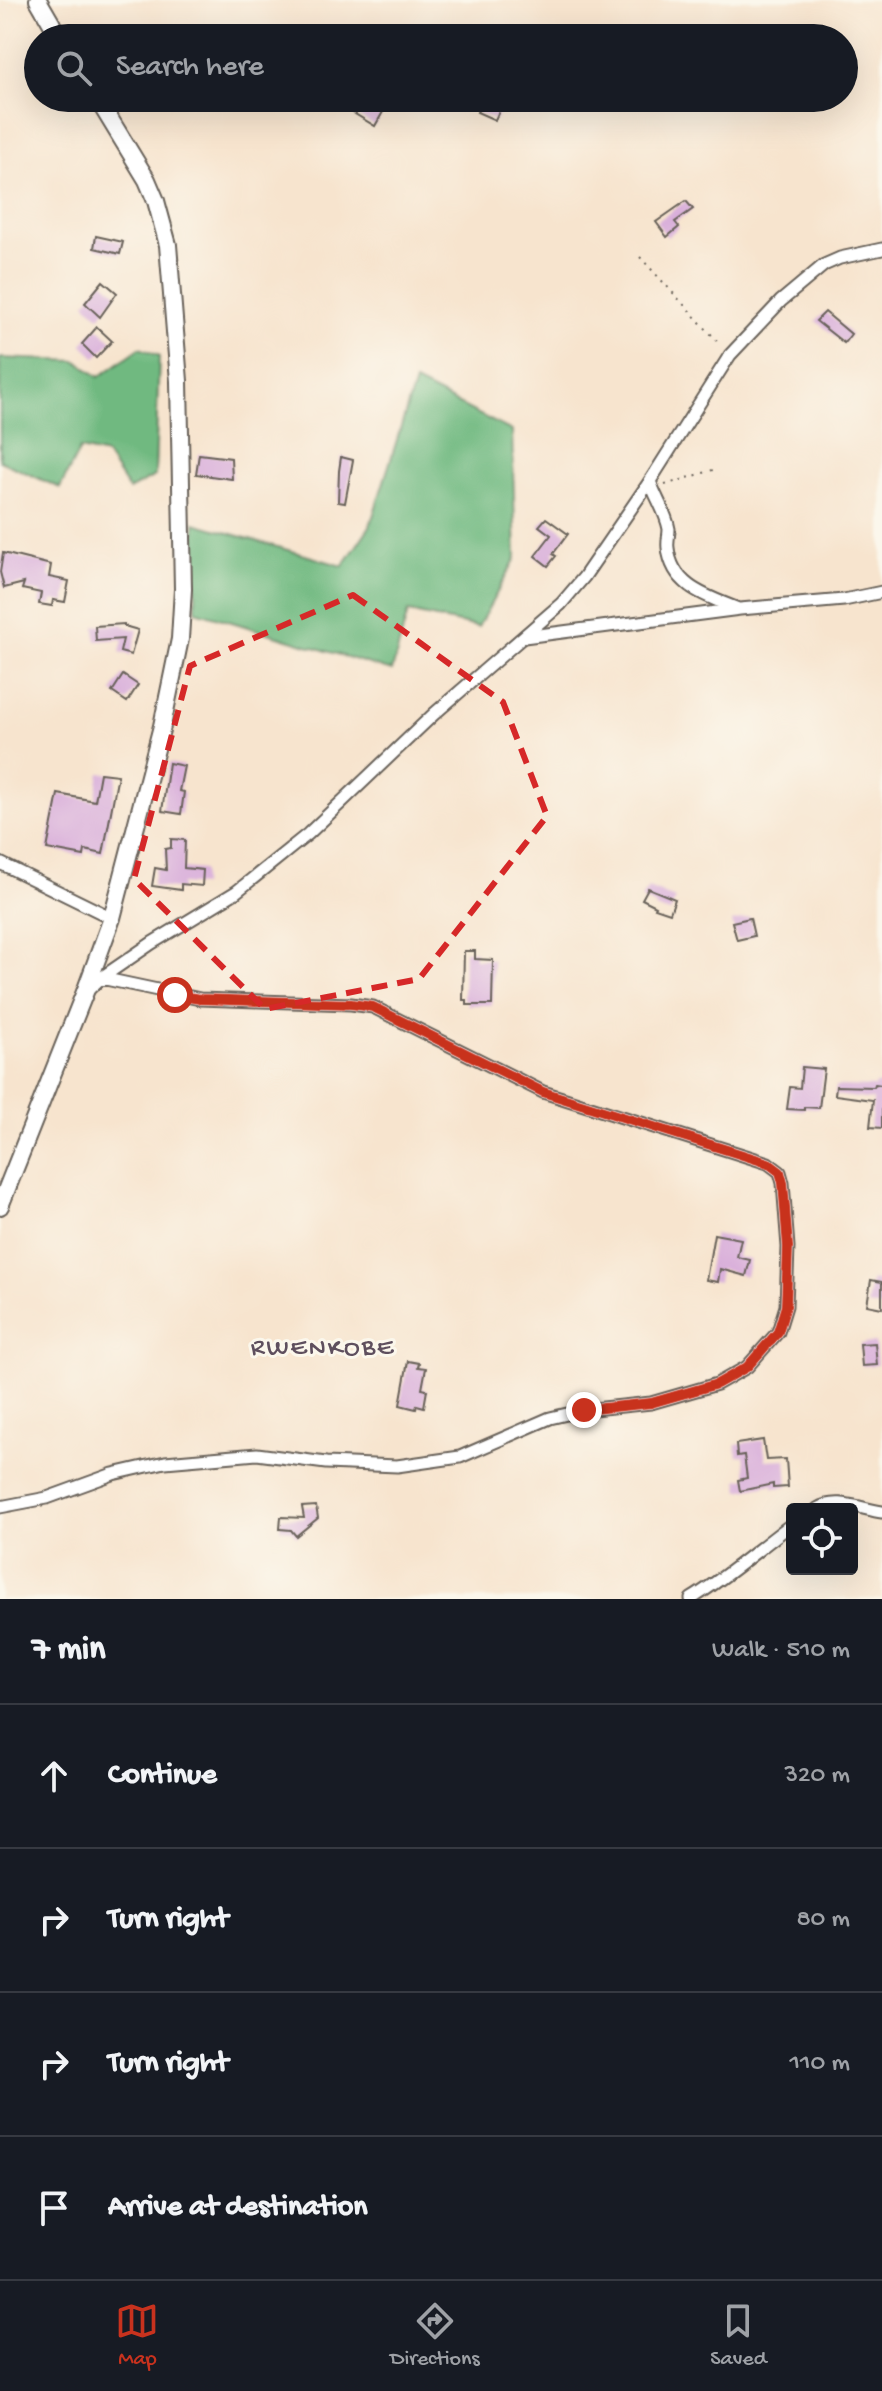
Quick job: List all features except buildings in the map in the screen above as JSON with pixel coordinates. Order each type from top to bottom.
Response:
[{"type":"street","points":[[38,0],[52,24]]},
{"type":"street","points":[[0,1206],[112,918],[162,726],[180,639],[183,589],[179,381],[168,245],[147,180],[106,112]]},
{"type":"street","points":[[85,992],[152,943],[224,901],[248,883],[318,825],[434,714],[524,637],[574,590],[651,485],[730,355],[781,301],[824,265],[840,258],[882,249]]},
{"type":"street","points":[[651,485],[669,528],[670,558],[680,576],[695,591],[740,609]]},
{"type":"street","points":[[524,637],[740,609],[844,600],[882,592]]},
{"type":"street","points":[[0,863],[112,918]]},
{"type":"street","points":[[0,1507],[47,1498],[113,1474],[165,1462],[257,1454],[326,1463],[397,1466],[460,1457],[550,1418],[584,1410],[651,1403],[717,1384],[747,1367],[778,1332],[786,1306],[788,1247],[783,1183],[780,1172],[768,1163],[543,1092],[373,1007],[343,1003],[200,999],[101,978]]},
{"type":"street","points":[[858,1506],[882,1512]]},
{"type":"street","points":[[691,1599],[722,1580],[786,1528]]},
{"type":"path","points":[[640,257],[730,355]]},
{"type":"path","points":[[651,485],[716,469]]},
{"type":"highlighted area","points":[[353,595],[503,702],[547,816],[419,979],[265,1009],[134,879],[190,666]]},
{"type":"green space","points":[[140,348],[159,356],[155,476],[129,490],[106,455],[80,449],[60,488],[0,461],[0,358],[77,361],[99,377]]},
{"type":"green space","points":[[415,382],[512,431],[516,558],[478,627],[408,612],[392,671],[196,611],[195,523],[343,566],[370,526]]},
{"type":"district","name":"RWENKOBE","points":[[323,1349]]},
{"type":"route","points":[[175,995],[200,999],[373,1007],[543,1092],[768,1163],[780,1172],[788,1247],[786,1306],[778,1332],[747,1367],[717,1384],[651,1403],[584,1410]]}]
